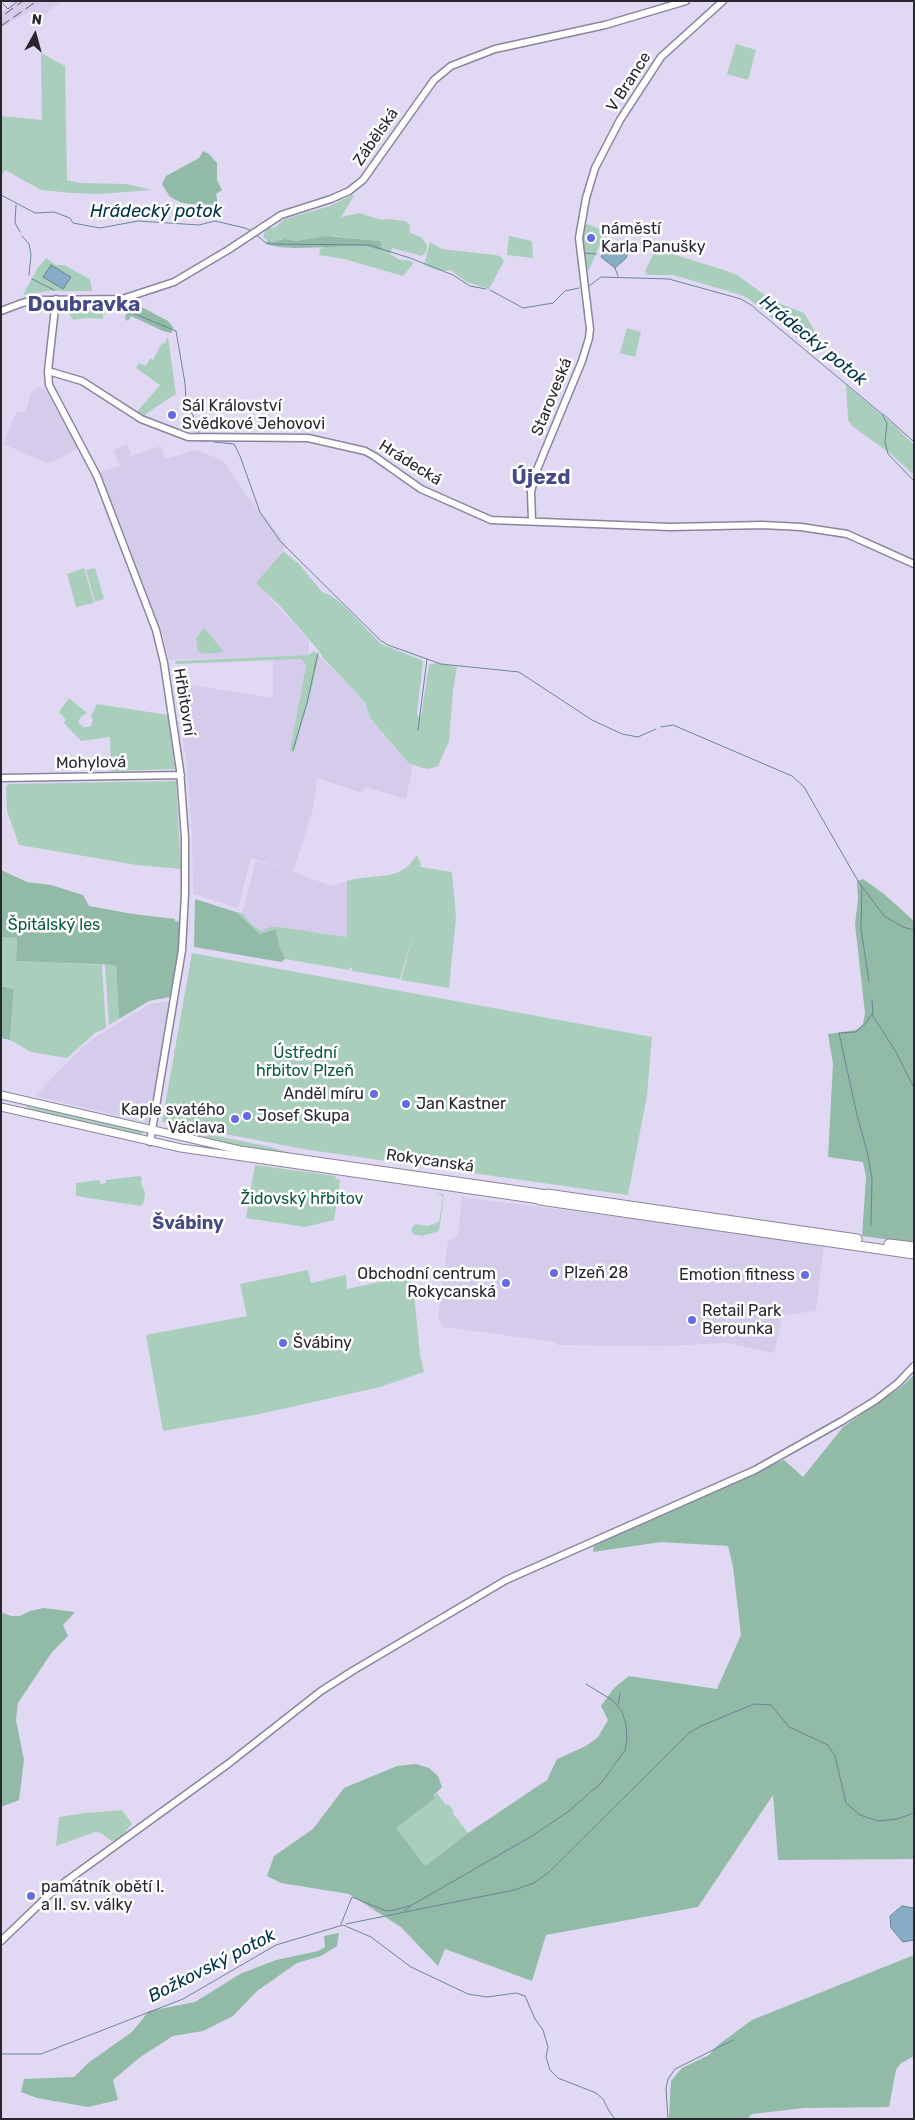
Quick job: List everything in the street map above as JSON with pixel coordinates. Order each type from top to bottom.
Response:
[{"type":"highway","name":"Rokycanská","points":[[544,1197],[859,1240]]},
{"type":"highway","points":[[859,1240],[914,1247]]},
{"type":"highway","points":[[859,1240],[914,1256]]},
{"type":"main road","name":"Rokycanská","points":[[1,1095],[266,1154],[544,1197]]},
{"type":"main road","name":"Rokycanská","points":[[1,1106],[150,1142],[202,1152],[544,1197]]},
{"type":"street","name":"Zábělská","points":[[1,312],[30,301],[122,299],[174,282],[285,213],[331,199],[349,191],[363,180],[428,88],[450,66],[495,49],[606,25],[686,1]]},
{"type":"street","name":"V Brance","points":[[585,280],[579,238],[586,198],[595,168],[620,120],[661,57],[723,1]]},
{"type":"street","name":"Staroveská","points":[[532,521],[531,492],[536,472],[587,347],[590,329],[585,280]]},
{"type":"street","name":"Hřbitovní","points":[[56,299],[48,371],[49,385],[83,446],[99,481],[156,630],[164,662],[181,775],[185,872],[182,950],[150,1142]]},
{"type":"street","name":"Hrádecká","points":[[48,371],[82,381],[140,419],[176,434],[198,438],[308,438],[370,453],[415,486],[477,515],[497,521],[680,527],[771,525],[833,531],[864,540],[914,564]]},
{"type":"street","name":"Mohylová","points":[[1,778],[181,775]]},
{"type":"street","points":[[1,1941],[60,1887],[228,1764],[321,1691],[354,1670],[506,1580],[755,1470],[846,1419],[898,1383],[914,1366]]},
{"type":"shaded area","points":[[15,1],[62,1],[39,19],[34,17],[30,11],[1,28],[1,14]]},
{"type":"shaded area","points":[[39,387],[46,391],[78,448],[53,462],[47,463],[3,444],[16,413],[26,411],[31,392]]},
{"type":"shaded area","points":[[127,444],[131,456],[161,446],[165,459],[196,450],[222,460],[251,501],[287,544],[257,584],[309,640],[309,655],[169,660],[164,638],[100,472],[120,466],[113,450]]},
{"type":"shaded area","points":[[319,656],[356,691],[383,735],[403,758],[413,765],[406,799],[365,787],[362,793],[317,778],[313,809],[293,872],[332,886],[347,881],[347,937],[279,927],[270,927],[262,931],[252,925],[242,913],[256,861],[292,871],[251,858],[238,908],[193,894],[192,837],[187,766],[181,726],[183,726],[182,717],[185,714],[184,707],[188,706],[186,692],[182,692],[179,683],[273,698],[273,660],[300,659],[306,665],[290,751],[312,688]]},
{"type":"shaded area","points":[[171,1001],[148,1123],[35,1096],[77,1052],[94,1038],[150,1004]]},
{"type":"shaded area","points":[[462,1197],[665,1223],[688,1224],[824,1244],[816,1311],[783,1315],[774,1353],[727,1343],[663,1346],[557,1345],[556,1342],[443,1327],[438,1318],[448,1241],[458,1235]]},
{"type":"green space","points":[[736,44],[756,50],[748,80],[727,74]]},
{"type":"green space","points":[[41,53],[65,66],[67,180],[79,183],[127,184],[151,190],[100,194],[72,193],[41,190],[5,170],[1,177],[1,116],[42,120]]},
{"type":"green space","points":[[203,151],[209,154],[217,163],[217,180],[222,190],[216,194],[218,205],[189,204],[170,197],[162,184],[166,176],[199,158]]},
{"type":"green space","points":[[352,195],[354,196],[341,217],[359,213],[382,220],[405,221],[410,225],[410,233],[421,237],[427,245],[426,252],[422,256],[392,248],[390,254],[400,260],[412,261],[413,264],[403,276],[344,259],[319,255],[320,249],[324,247],[367,246],[380,251],[379,241],[331,236],[293,241],[281,239],[271,242],[263,237],[265,231],[269,228],[274,228],[285,219],[330,206]]},
{"type":"green space","points":[[587,224],[605,233],[589,270],[587,269],[582,237],[583,228]]},
{"type":"green space","points":[[326,236],[380,241],[382,247],[380,251],[367,246],[296,248],[266,244],[268,240],[271,242],[284,239],[296,241]]},
{"type":"green space","points":[[509,236],[532,241],[533,258],[507,255]]},
{"type":"green space","points":[[430,242],[442,249],[500,256],[504,261],[489,289],[467,282],[450,270],[442,271],[424,265]]},
{"type":"green space","points":[[656,249],[737,275],[773,301],[804,313],[822,344],[813,350],[749,299],[741,295],[673,275],[647,275],[645,271]]},
{"type":"green space","points":[[46,258],[56,265],[64,265],[90,279],[92,291],[48,291],[23,295],[37,269]]},
{"type":"green space","points":[[132,302],[168,321],[173,327],[172,332],[163,331],[131,316],[128,321],[125,319],[128,306]]},
{"type":"green space","points":[[67,306],[104,307],[103,319],[73,320],[66,309]]},
{"type":"green space","points":[[627,328],[641,332],[635,357],[620,353]]},
{"type":"green space","points":[[168,337],[176,394],[144,417],[136,413],[160,385],[136,368],[139,363],[146,366],[150,358],[153,360],[162,343],[164,344]]},
{"type":"green space","points":[[846,385],[895,426],[914,445],[914,475],[891,454],[852,426],[848,420]]},
{"type":"green space","points":[[283,551],[300,565],[322,592],[330,595],[342,604],[381,644],[423,662],[417,713],[419,718],[421,716],[429,665],[435,663],[457,667],[453,690],[449,741],[438,766],[429,769],[422,768],[409,763],[403,757],[370,717],[365,703],[324,659],[281,607],[257,584]]},
{"type":"green space","points":[[84,568],[94,603],[76,607],[67,574]]},
{"type":"green space","points":[[95,568],[104,599],[95,602],[86,570]]},
{"type":"green space","points":[[204,628],[224,652],[205,654],[198,652],[196,638]]},
{"type":"green space","points":[[314,651],[319,656],[294,752],[290,751],[306,665],[301,659],[176,664],[175,661],[309,655]]},
{"type":"green space","points":[[69,698],[87,713],[78,722],[83,727],[90,727],[93,721],[91,716],[97,704],[168,715],[175,769],[111,771],[110,737],[81,741],[64,723],[66,720],[59,712]]},
{"type":"green space","points":[[176,781],[181,869],[137,865],[19,845],[7,811],[6,788],[8,784]]},
{"type":"green space","points":[[417,855],[421,864],[420,867],[452,872],[456,917],[449,988],[401,980],[414,931],[400,979],[352,971],[350,967],[349,970],[285,959],[279,945],[276,929],[260,934],[236,912],[242,913],[252,925],[262,931],[270,927],[279,927],[347,937],[347,881],[399,872],[408,866]]},
{"type":"green space","name":"Špitálský les","points":[[1,870],[27,882],[51,885],[83,895],[89,906],[175,919],[175,921],[180,922],[179,949],[170,997],[149,1001],[119,1019],[116,965],[16,961],[17,938],[1,937]]},
{"type":"green space","points":[[863,879],[884,894],[914,921],[914,1243],[862,1236],[866,1177],[863,1162],[828,1157],[833,1064],[828,1034],[856,1030],[863,1024],[865,1013],[855,924],[858,899],[857,881]]},
{"type":"green space","points":[[195,899],[236,912],[260,934],[276,929],[279,945],[285,959],[281,962],[194,947]]},
{"type":"green space","points":[[1,937],[17,938],[16,961],[102,965],[106,1028],[95,1033],[67,1058],[31,1052],[10,1040],[14,989],[1,986]]},
{"type":"green space","name":"Ústřední hřbitov Plzeň","points":[[192,953],[652,1037],[647,1095],[628,1195],[309,1150],[162,1122]]},
{"type":"green space","points":[[105,965],[116,965],[119,1019],[109,1025]]},
{"type":"green space","points":[[1,986],[14,989],[10,1040],[1,1038]]},
{"type":"green space","points":[[26,1106],[73,1114],[141,1130],[143,1133],[139,1135],[26,1109]]},
{"type":"green space","points":[[167,1126],[271,1147],[294,1154],[233,1146],[165,1130]]},
{"type":"green space","name":"Židovský hřbitov","points":[[255,1165],[336,1176],[335,1179],[340,1180],[334,1220],[305,1227],[246,1218]]},
{"type":"green space","points":[[142,1177],[141,1184],[145,1192],[144,1202],[141,1206],[76,1196],[76,1183],[100,1180],[100,1184],[106,1183],[106,1180]]},
{"type":"green space","points":[[437,1192],[444,1195],[439,1231],[422,1236],[413,1234],[411,1230],[415,1224],[428,1226],[439,1222],[443,1197]]},
{"type":"green space","points":[[308,1270],[311,1283],[346,1275],[347,1289],[412,1275],[420,1354],[424,1372],[380,1387],[260,1414],[163,1431],[146,1335],[247,1316],[240,1284]]},
{"type":"green space","points":[[914,1375],[914,1859],[778,1860],[773,1795],[698,1907],[546,1935],[532,1981],[445,1949],[438,1966],[401,1927],[349,1894],[281,1883],[267,1876],[274,1856],[313,1829],[344,1788],[397,1766],[416,1764],[429,1768],[438,1776],[442,1787],[433,1796],[435,1798],[396,1828],[425,1866],[468,1833],[547,1780],[557,1759],[586,1746],[598,1737],[608,1720],[601,1706],[614,1688],[629,1676],[717,1689],[741,1635],[733,1567],[728,1546],[661,1542],[593,1552],[594,1544],[784,1460],[803,1477],[843,1427],[901,1387]]},
{"type":"green space","points":[[44,1608],[75,1612],[63,1625],[68,1636],[52,1652],[18,1703],[16,1720],[24,1760],[19,1800],[1,1807],[1,1612],[11,1616],[20,1616],[30,1611]]},
{"type":"green space","points":[[437,1793],[446,1805],[448,1804],[454,1811],[452,1812],[468,1833],[425,1866],[395,1828],[434,1798],[433,1796]]},
{"type":"green space","points":[[122,1810],[132,1824],[119,1839],[112,1841],[101,1833],[95,1832],[56,1846],[59,1817]]},
{"type":"green space","points":[[339,1933],[337,1946],[321,1956],[297,1963],[257,1991],[233,2016],[203,2031],[173,2036],[139,2058],[113,2080],[118,2100],[88,2107],[37,2098],[21,2092],[24,2079],[74,2077],[88,2063],[132,2032],[149,2011],[195,2002],[240,1974],[276,1960],[318,1951],[325,1947],[324,1936]]},
{"type":"green space","points":[[914,1955],[914,2056],[900,2064],[896,2070],[889,2107],[804,2108],[752,2114],[747,2119],[669,2119],[671,2081],[682,2068],[709,2055],[718,2045],[752,2020]]},
{"type":"water","points":[[607,245],[628,253],[626,258],[615,268],[601,257]]},
{"type":"water","points":[[51,265],[71,277],[63,289],[43,277]]},
{"type":"water","points":[[902,1906],[914,1908],[914,1940],[903,1942],[891,1928],[890,1916]]},
{"type":"waterway","points":[[3,4],[8,9],[18,1]]},
{"type":"waterway","name":"Hrádecký potok","points":[[1,195],[35,213],[54,212],[70,218],[73,223],[100,228],[138,221],[199,225],[215,221],[252,231]]},
{"type":"waterway","points":[[16,205],[15,223],[20,232]]},
{"type":"waterway","name":"Hrádecký potok","points":[[255,234],[270,244],[369,245],[410,258],[453,275],[470,286],[486,289]]},
{"type":"waterway","points":[[22,236],[29,244],[31,255],[29,275]]},
{"type":"waterway","points":[[584,253],[596,254]]},
{"type":"waterway","points":[[615,268],[618,276]]},
{"type":"waterway","name":"Hrádecký potok","points":[[589,286],[601,277],[669,279],[741,299],[751,305],[882,414],[887,423],[885,442],[888,454],[914,481]]},
{"type":"waterway","points":[[32,279],[54,290]]},
{"type":"waterway","name":"Hrádecký potok","points":[[490,290],[523,308],[553,303],[565,291],[579,288]]},
{"type":"waterway","points":[[71,307],[79,310],[100,310]]},
{"type":"waterway","points":[[128,311],[176,331],[185,383],[186,401],[196,422],[199,434]]},
{"type":"waterway","points":[[883,414],[914,442]]},
{"type":"waterway","points":[[201,441],[207,441]]},
{"type":"waterway","points":[[214,442],[234,444],[260,512],[280,541],[380,640],[388,645],[441,664],[519,672],[592,720],[622,734],[638,737],[656,729]]},
{"type":"waterway","points":[[293,750],[307,703],[318,653]]},
{"type":"waterway","points":[[418,730],[427,659]]},
{"type":"waterway","points":[[661,727],[673,725],[792,776],[804,787],[858,881],[884,916],[903,927],[914,930]]},
{"type":"waterway","points":[[862,886],[861,929],[869,981]]},
{"type":"waterway","points":[[872,1000],[873,1016],[896,1052],[914,1088]]},
{"type":"waterway","points":[[871,1225],[872,1179],[839,1033],[856,1032],[866,1023],[873,1012]]},
{"type":"waterway","points":[[341,1924],[352,1897],[386,1911],[412,1905],[532,1836],[569,1811],[602,1782],[625,1750],[627,1739],[626,1725],[622,1711],[612,1700],[586,1684]]},
{"type":"waterway","points":[[618,1705],[620,1693]]},
{"type":"waterway","points":[[346,1924],[514,1890],[534,1883],[549,1872],[689,1733],[701,1726],[754,1704],[771,1705],[789,1727],[828,1745],[835,1756],[846,1803],[860,1815],[878,1821],[897,1819],[914,1813]]},
{"type":"waterway","points":[[404,1911],[411,1906]]},
{"type":"waterway","name":"Božkovský potok","points":[[1,2054],[41,2054],[183,1999],[276,1945],[343,1925],[371,1937],[411,1967],[468,1994],[487,1997],[516,1993],[525,1996],[535,2019],[543,2030],[548,2047],[546,2057],[550,2070],[558,2078],[596,2093],[603,2099],[615,2119]]},
{"type":"waterway","name":"Božkovský potok","points":[[668,2119],[666,2088],[668,2079],[675,2069],[733,2040]]},
{"type":"railway","points":[[5,14],[23,1]]},
{"type":"railway","points":[[1,26],[37,1]]},
{"type":"place","name":"náměstí Karla Panušky","points":[[591,238]]},
{"type":"place","name":"Sál Království Svědkové Jehovovi","points":[[172,415]]},
{"type":"place","name":"Anděl míru","points":[[374,1094]]},
{"type":"place","name":"Jan Kastner","points":[[406,1104]]},
{"type":"place","name":"Josef Skupa","points":[[247,1116]]},
{"type":"place","name":"Kaple svatého Václava","points":[[235,1119]]},
{"type":"place","name":"Plzeň 28","points":[[554,1273]]},
{"type":"place","name":"Emotion fitness","points":[[805,1275]]},
{"type":"place","name":"Obchodní centrum Rokycanská","points":[[506,1283]]},
{"type":"place","name":"Retail Park Berounka","points":[[692,1320]]},
{"type":"place","name":"Švábiny","points":[[283,1343]]},
{"type":"place","name":"památník obětí I. a II. sv. války","points":[[31,1896]]},
{"type":"district","name":"Doubravka","points":[[84,305]]},
{"type":"district","name":"Újezd","points":[[541,478]]},
{"type":"district","name":"Švábiny","points":[[188,1224]]}]
